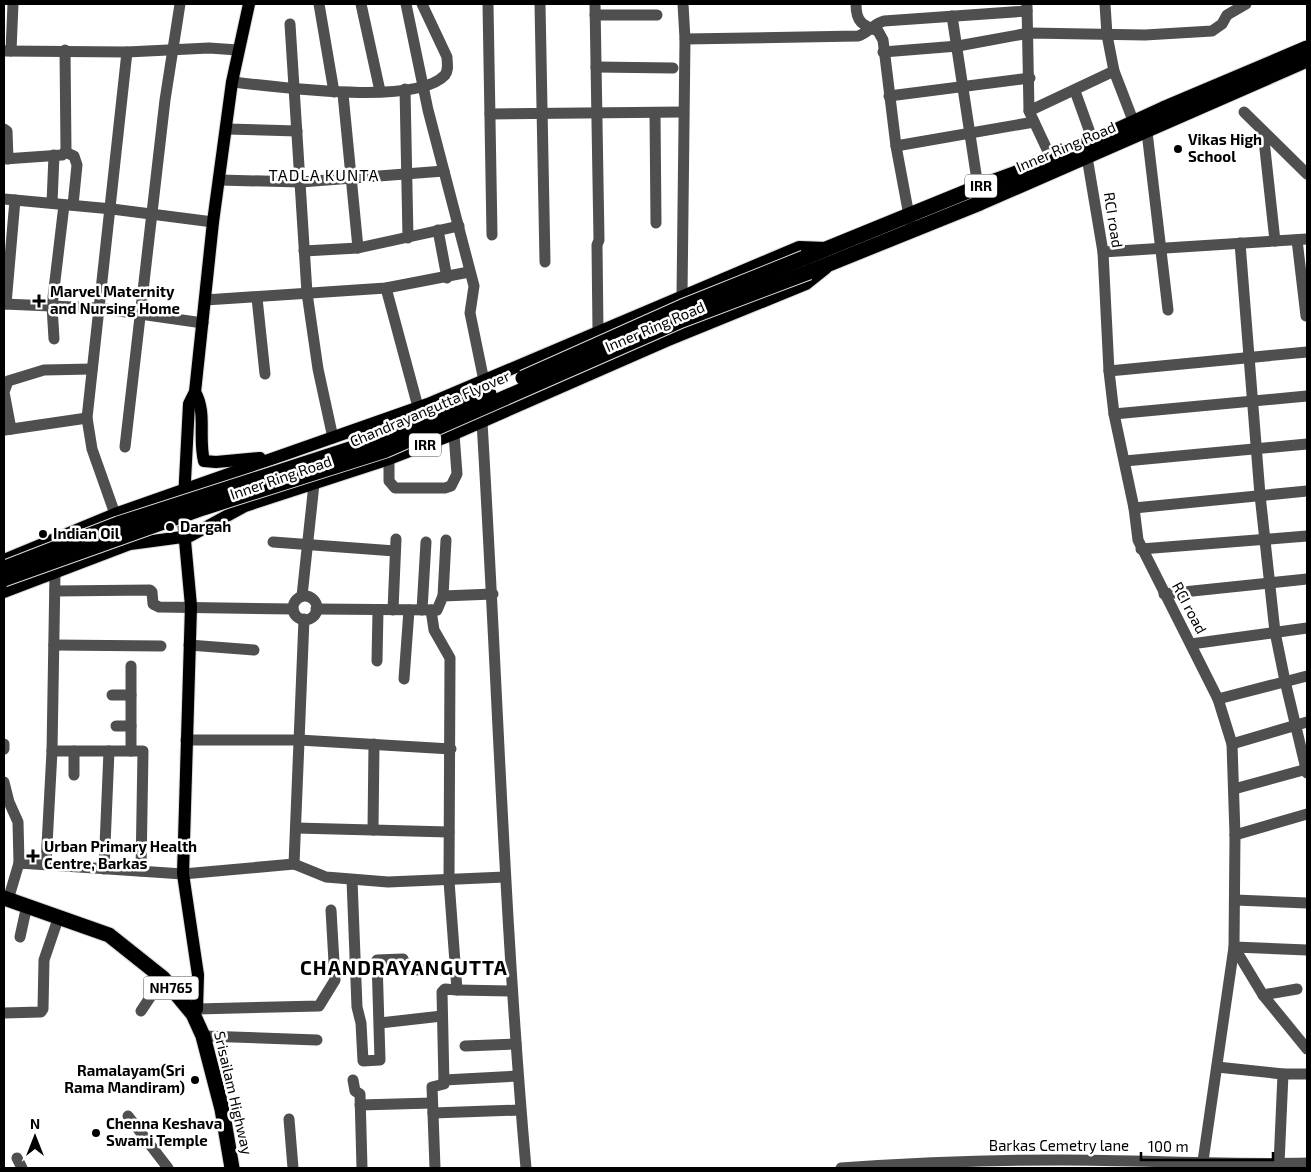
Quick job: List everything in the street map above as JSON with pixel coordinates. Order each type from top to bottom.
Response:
[{"type":"highway","name":"Inner Ring Road","points":[[827,248],[978,187],[1052,160],[1134,122],[1307,48]]},
{"type":"highway","name":"Inner Ring Road","points":[[833,262],[1147,132],[1307,60]]},
{"type":"highway","name":"Chandrayangutta Flyover","points":[[4,579],[203,508],[386,450],[806,265],[827,248]]},
{"type":"highway","name":"Chandrayangutta Flyover","points":[[4,568],[118,524],[381,439],[489,394],[599,343],[806,265],[833,262]]},
{"type":"highway","name":"Srisailam Highway","points":[[6,899],[59,916],[109,935],[121,942],[163,978],[195,1011],[222,1108],[232,1168]]},
{"type":"main road","points":[[195,1011],[198,975],[183,874],[191,606],[188,558],[184,537],[184,489],[189,404],[195,392],[213,222],[232,82],[249,4]]},
{"type":"main road","name":"Inner Ring Road","points":[[4,560],[115,514],[418,408],[799,246],[827,248]]},
{"type":"main road","name":"Inner Ring Road","points":[[4,592],[130,544],[184,537],[245,506],[388,459],[454,434],[666,341],[806,284],[833,262]]},
{"type":"main road","points":[[195,392],[202,404],[200,447],[204,461],[216,462],[262,458],[304,444],[323,442],[331,478]]},
{"type":"street","points":[[13,4],[7,51],[127,52],[209,48],[238,50]]},
{"type":"street","points":[[124,447],[165,100],[180,4]]},
{"type":"street","points":[[319,4],[339,93],[352,178],[358,248]]},
{"type":"street","points":[[362,4],[380,91]]},
{"type":"street","points":[[406,4],[444,171],[474,290],[470,313],[484,381]]},
{"type":"street","points":[[232,82],[339,93],[424,86],[443,77],[448,66],[447,56],[422,4]]},
{"type":"street","points":[[488,4],[492,234]]},
{"type":"street","points":[[540,4],[540,114],[544,262]]},
{"type":"street","points":[[682,296],[685,38],[683,4]]},
{"type":"street","points":[[856,4],[858,20],[881,34],[896,146],[912,230]]},
{"type":"street","points":[[970,4],[970,17]]},
{"type":"street","points":[[1105,4],[1107,35],[1114,71],[1134,122]]},
{"type":"street","points":[[884,52],[958,46],[1029,33],[1107,35],[1212,31],[1222,24],[1227,15],[1241,6]]},
{"type":"street","points":[[685,38],[858,36],[871,29],[876,23],[884,21],[952,16],[970,17],[1027,8],[1030,78],[1029,111],[1052,160]]},
{"type":"street","points":[[601,329],[597,245],[599,240],[595,10],[657,15]]},
{"type":"street","points":[[952,16],[978,187]]},
{"type":"street","points":[[290,24],[307,293],[318,369],[323,442]]},
{"type":"street","points":[[65,50],[65,152]]},
{"type":"street","points":[[115,514],[92,449],[87,418],[98,308],[112,209],[127,52]]},
{"type":"street","points":[[596,67],[673,68]]},
{"type":"street","points":[[1029,111],[1114,71]]},
{"type":"street","points":[[889,96],[1030,78]]},
{"type":"street","points":[[405,89],[408,238]]},
{"type":"street","points":[[1075,91],[1093,141]]},
{"type":"street","points":[[490,114],[683,112]]},
{"type":"street","points":[[1244,112],[1307,174]]},
{"type":"street","points":[[655,113],[656,223]]},
{"type":"street","points":[[896,146],[969,135],[1034,122]]},
{"type":"street","points":[[4,129],[7,131],[6,159],[54,155],[65,152],[74,156],[77,165],[52,306],[54,339]]},
{"type":"street","points":[[226,129],[297,131]]},
{"type":"street","points":[[1263,131],[1275,241]]},
{"type":"street","points":[[1147,132],[1168,310]]},
{"type":"street","points":[[52,203],[54,155]]},
{"type":"street","name":"RCI road","points":[[1087,157],[1103,252],[1109,371],[1114,414],[1141,549],[1218,699],[1232,744],[1236,835],[1234,947],[1202,1165]]},
{"type":"street","points":[[219,180],[301,182],[444,171]]},
{"type":"street","points":[[203,324],[98,308],[5,304],[10,199],[112,209],[152,216],[213,222]]},
{"type":"street","points":[[304,251],[358,248],[459,226]]},
{"type":"street","points":[[438,230],[447,278]]},
{"type":"street","points":[[1103,252],[1302,239],[1306,316]]},
{"type":"street","points":[[1234,790],[1307,770],[1295,725],[1275,632],[1260,495],[1240,243]]},
{"type":"street","points":[[205,300],[386,288],[447,278],[469,272]]},
{"type":"street","points":[[386,288],[418,408]]},
{"type":"street","points":[[257,298],[265,374]]},
{"type":"street","points":[[1109,371],[1307,352]]},
{"type":"street","points":[[87,418],[7,430],[4,392],[8,381],[44,370],[92,369]]},
{"type":"street","points":[[1114,414],[1307,396]]},
{"type":"street","points":[[482,422],[493,594],[505,878],[520,1110],[526,1168]]},
{"type":"street","points":[[388,459],[390,480],[395,488],[445,488],[451,486],[457,474],[454,434]]},
{"type":"street","points":[[1124,461],[1307,444]]},
{"type":"street","points":[[302,596],[314,484]]},
{"type":"street","points":[[1134,508],[1307,491]]},
{"type":"street","points":[[1141,549],[1307,536]]},
{"type":"street","points":[[393,610],[396,539]]},
{"type":"street","points":[[316,609],[426,610],[439,608],[443,596],[446,540]]},
{"type":"street","points":[[272,542],[395,551]]},
{"type":"street","points":[[426,542],[426,610],[434,630],[450,658],[449,881],[457,990]]},
{"type":"street","points":[[46,864],[52,751],[55,573]]},
{"type":"street","points":[[1164,594],[1307,579]]},
{"type":"street","points":[[56,592],[150,590],[155,606],[293,609]]},
{"type":"street","points":[[443,596],[493,594]]},
{"type":"street","points":[[302,596],[313,599],[316,609],[313,616],[304,619],[298,617],[293,609],[296,600],[302,596]]},
{"type":"street","points":[[376,661],[378,610]]},
{"type":"street","points":[[404,679],[409,610]]},
{"type":"street","points":[[294,864],[304,619]]},
{"type":"street","points":[[1191,644],[1307,628]]},
{"type":"street","points":[[54,645],[161,646]]},
{"type":"street","points":[[189,646],[254,650]]},
{"type":"street","points":[[131,666],[131,751]]},
{"type":"street","points":[[1218,699],[1307,676]]},
{"type":"street","points":[[112,694],[131,695]]},
{"type":"street","points":[[1232,744],[1307,722]]},
{"type":"street","points":[[116,726],[131,726]]},
{"type":"street","points":[[186,740],[299,740],[451,748]]},
{"type":"street","points":[[4,744],[4,749]]},
{"type":"street","points":[[374,744],[374,830]]},
{"type":"street","points":[[52,751],[144,752],[141,871]]},
{"type":"street","points":[[104,868],[109,751]]},
{"type":"street","points":[[74,752],[74,775]]},
{"type":"street","points":[[4,782],[18,822],[18,863],[6,899]]},
{"type":"street","points":[[1236,835],[1307,814]]},
{"type":"street","points":[[296,828],[449,832]]},
{"type":"street","points":[[18,863],[183,874],[234,872],[294,864],[326,877],[352,880],[449,881],[505,878]]},
{"type":"street","points":[[352,880],[357,1007],[361,1023],[364,1062],[380,1060],[377,960],[403,959],[407,970],[456,970]]},
{"type":"street","points":[[1235,900],[1307,903]]},
{"type":"street","points":[[20,937],[26,905]]},
{"type":"street","points":[[195,1011],[319,1006],[335,980],[331,910]]},
{"type":"street","points":[[4,1013],[41,1012],[43,1010],[44,960],[59,916]]},
{"type":"street","points":[[1234,947],[1307,950]]},
{"type":"street","points":[[1234,947],[1263,995],[1307,1049]]},
{"type":"street","points":[[141,1011],[163,978]]},
{"type":"street","points":[[435,1168],[432,1087],[444,1085],[442,992],[445,989],[512,991]]},
{"type":"street","points":[[1263,995],[1297,989]]},
{"type":"street","points":[[380,1023],[442,1016]]},
{"type":"street","points":[[203,1036],[317,1040]]},
{"type":"street","points":[[465,1046],[516,1044]]},
{"type":"street","points":[[1217,1067],[1283,1074],[1307,1074]]},
{"type":"street","points":[[1279,1164],[1283,1074]]},
{"type":"street","points":[[444,1080],[518,1076]]},
{"type":"street","points":[[353,1080],[355,1091],[360,1094],[362,1168]]},
{"type":"street","points":[[360,1105],[520,1110]]},
{"type":"street","points":[[128,1116],[168,1168]]},
{"type":"street","points":[[289,1119],[293,1168]]},
{"type":"street","name":"Barkas Cemetry lane","points":[[841,1168],[1060,1160],[1266,1166],[1307,1163]]},
{"type":"place","name":"Vikas High School","points":[[1178,149]]},
{"type":"place","name":"Marvel Maternity and Nursing Home","points":[[39,301]]},
{"type":"place","name":"Dargah","points":[[170,527]]},
{"type":"place","name":"Indian Oil","points":[[43,534]]},
{"type":"place","name":"Urban Primary Health Centre, Barkas","points":[[33,856]]},
{"type":"place","name":"Ramalayam(Sri Rama Mandiram)","points":[[195,1080]]},
{"type":"place","name":"Chenna Keshava Swami Temple","points":[[96,1133]]},
{"type":"district","name":"TADLA KUNTA","points":[[324,175]]},
{"type":"district","name":"CHANDRAYANGUTTA","points":[[404,968]]}]
